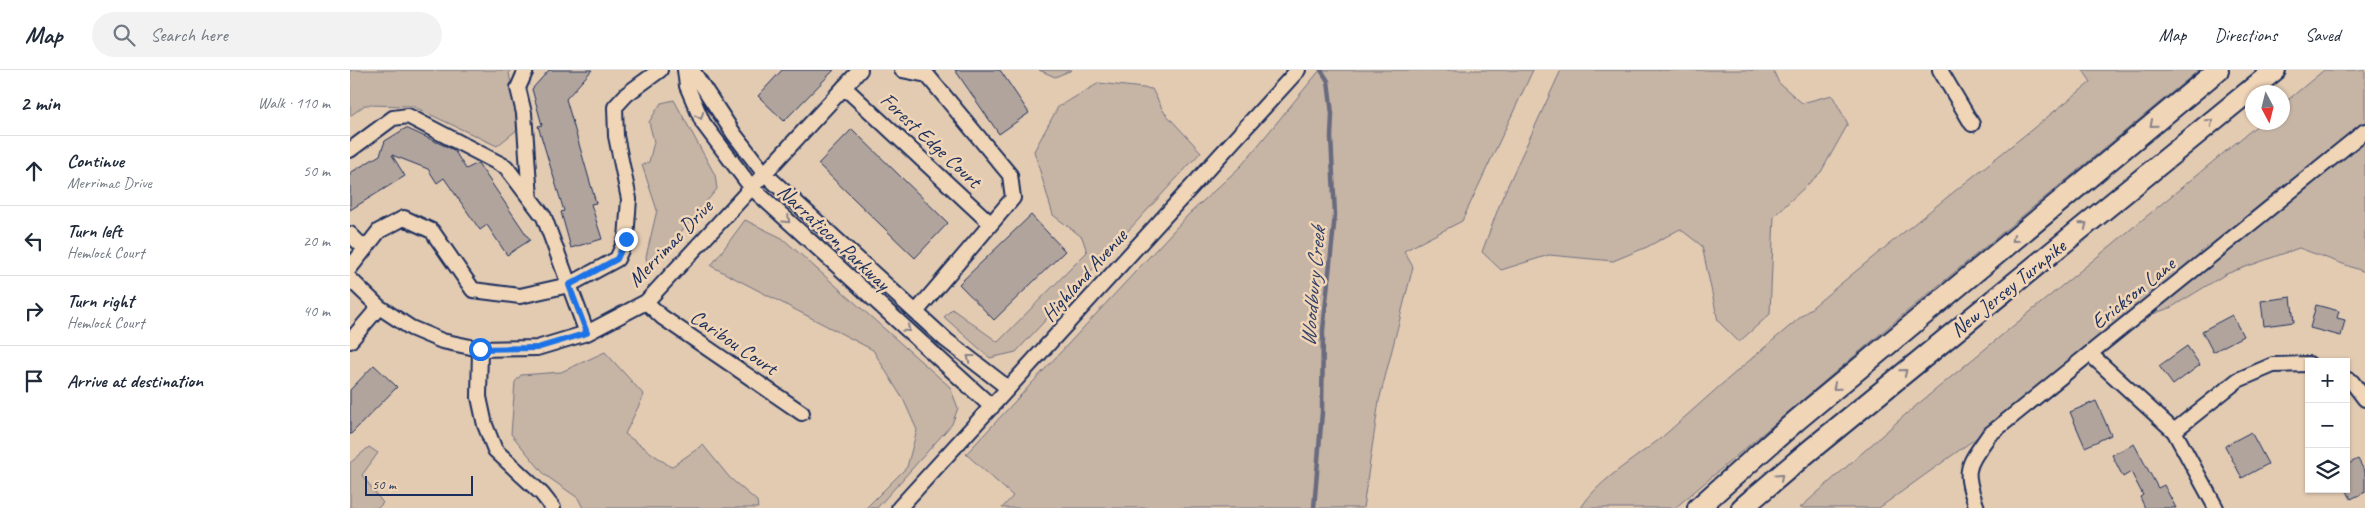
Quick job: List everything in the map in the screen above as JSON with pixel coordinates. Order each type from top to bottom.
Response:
[{"type":"highway","name":"New Jersey Turnpike","points":[[1698,508],[1797,420],[2218,70]]},
{"type":"highway","name":"New Jersey Turnpike","points":[[1742,508],[2275,70]]},
{"type":"street","points":[[526,70],[518,88],[524,113],[530,198]]},
{"type":"street","name":"Narraticon Parkway","points":[[685,70],[687,86],[703,124],[751,187],[992,407]]},
{"type":"street","name":"Narraticon Parkway","points":[[692,70],[734,134],[764,173],[946,340],[1008,388]]},
{"type":"street","points":[[764,173],[860,70]]},
{"type":"street","name":"Forest Edge Court","points":[[902,70],[927,75],[1010,175],[1013,198],[916,312]]},
{"type":"street","name":"Highland Avenue","points":[[899,508],[1298,70]]},
{"type":"street","points":[[1940,70],[1972,124]]},
{"type":"street","points":[[350,268],[379,231],[404,218],[432,230],[473,290],[520,296],[569,285],[617,259],[626,239],[629,199],[616,136],[615,107],[653,72]]},
{"type":"street","name":"Forest Edge Court","points":[[844,87],[990,223]]},
{"type":"street","points":[[350,150],[393,118],[408,116],[506,167],[544,217],[587,333]]},
{"type":"street","name":"Erickson Lane","points":[[1977,508],[1967,477],[1970,462],[1989,435],[2365,131]]},
{"type":"street","name":"Merrimac Drive","points":[[350,279],[379,307],[411,328],[442,341],[480,349],[537,348],[587,333],[646,302],[764,173]]},
{"type":"street","points":[[350,234],[365,249]]},
{"type":"street","name":"Caribou Court","points":[[646,302],[662,317],[802,413]]},
{"type":"street","points":[[350,341],[379,307]]},
{"type":"street","points":[[480,349],[479,397],[485,425],[495,450],[542,494],[553,508]]},
{"type":"street","points":[[2090,354],[2174,431],[2216,508]]},
{"type":"street","points":[[2174,431],[2238,380],[2273,364],[2305,364]]},
{"type":"street","points":[[2350,381],[2365,399]]},
{"type":"shaded area","points":[[350,70],[511,70],[509,72],[518,129],[497,146],[412,106],[365,105],[350,116]]},
{"type":"shaded area","points":[[1039,70],[1072,70],[1055,77]]},
{"type":"shaded area","points":[[1320,70],[1533,70],[1462,221],[1404,251],[1413,267],[1379,401],[1363,508],[1002,508],[1013,496],[966,454],[1189,214],[1241,166]]},
{"type":"shaded area","points":[[1561,70],[1773,70],[1779,83],[1802,103],[1832,95],[1848,124],[1821,172],[1774,216],[1770,314],[1739,342],[1718,321],[1702,246],[1680,229],[1647,247],[1613,261],[1549,255],[1501,270],[1482,252],[1502,198]]},
{"type":"shaded area","points":[[2083,70],[2199,70],[1898,319],[1675,508],[1581,508],[1609,477],[1668,432],[1719,386],[1824,298],[2091,82]]},
{"type":"shaded area","points":[[2324,70],[2365,70],[2365,272],[2299,248],[2226,274],[2172,307],[2123,325],[2025,403],[1879,508],[1800,508],[1906,414],[2251,130],[2290,130],[2290,98]]},
{"type":"shaded area","points":[[1099,83],[1152,89],[1164,112],[1201,152],[1016,352],[990,358],[944,317],[952,309],[998,342],[1087,252],[1082,237],[1053,215],[1034,151],[1058,107]]},
{"type":"shaded area","points":[[674,100],[715,175],[717,189],[649,270],[646,257],[657,210],[642,165],[649,162],[654,142],[649,122],[661,103]]},
{"type":"shaded area","points":[[745,220],[782,238],[950,387],[958,408],[952,424],[877,508],[866,508],[907,467],[917,430],[904,401],[873,350],[711,266]]},
{"type":"shaded area","points":[[605,352],[644,395],[625,434],[671,467],[703,445],[730,478],[757,501],[758,508],[583,508],[578,498],[545,475],[511,434],[515,382],[521,375],[561,372]]},
{"type":"shaded area","points":[[369,447],[378,453],[362,475],[383,503],[378,508],[350,508],[350,463]]},
{"type":"building","points":[[549,70],[592,70],[566,99],[596,203],[591,204],[602,239],[571,248],[561,212],[564,211],[538,126],[542,125],[532,89]]},
{"type":"building","points":[[782,70],[834,70],[784,121],[758,96]]},
{"type":"building","points":[[955,70],[1000,70],[1029,113],[999,134]]},
{"type":"building","points":[[406,128],[454,150],[466,169],[478,163],[530,240],[507,255],[487,225],[480,230],[444,178],[437,183],[428,169],[392,155],[405,176],[350,210],[350,173],[380,155],[385,141]]},
{"type":"building","points":[[852,129],[948,223],[915,258],[818,164]]},
{"type":"building","points":[[1031,215],[1065,251],[994,320],[959,284]]},
{"type":"building","points":[[2291,297],[2294,322],[2264,326],[2261,301]]},
{"type":"building","points":[[2316,305],[2339,311],[2337,318],[2345,320],[2341,336],[2310,328]]},
{"type":"building","points":[[2232,315],[2243,336],[2213,352],[2202,331]]},
{"type":"building","points":[[2187,346],[2200,365],[2173,385],[2159,366]]},
{"type":"building","points":[[374,365],[397,387],[350,435],[350,390]]},
{"type":"building","points":[[2096,401],[2111,435],[2085,447],[2070,412]]},
{"type":"building","points":[[2251,432],[2268,464],[2242,478],[2225,446]]},
{"type":"building","points":[[2134,444],[2158,488],[2164,485],[2176,508],[2145,508],[2140,497],[2143,495],[2131,472],[2123,477],[2112,455]]},
{"type":"building","points":[[2358,459],[2365,472],[2365,492],[2351,499],[2348,493],[2350,493],[2350,463]]},
{"type":"waterway","name":"Woodbury Creek","points":[[1314,508],[1322,412],[1323,330],[1335,215],[1331,137],[1332,114],[1328,81],[1321,70]]},
{"type":"route","points":[[480,349],[537,348],[587,333],[569,285],[617,259],[626,239]]}]
